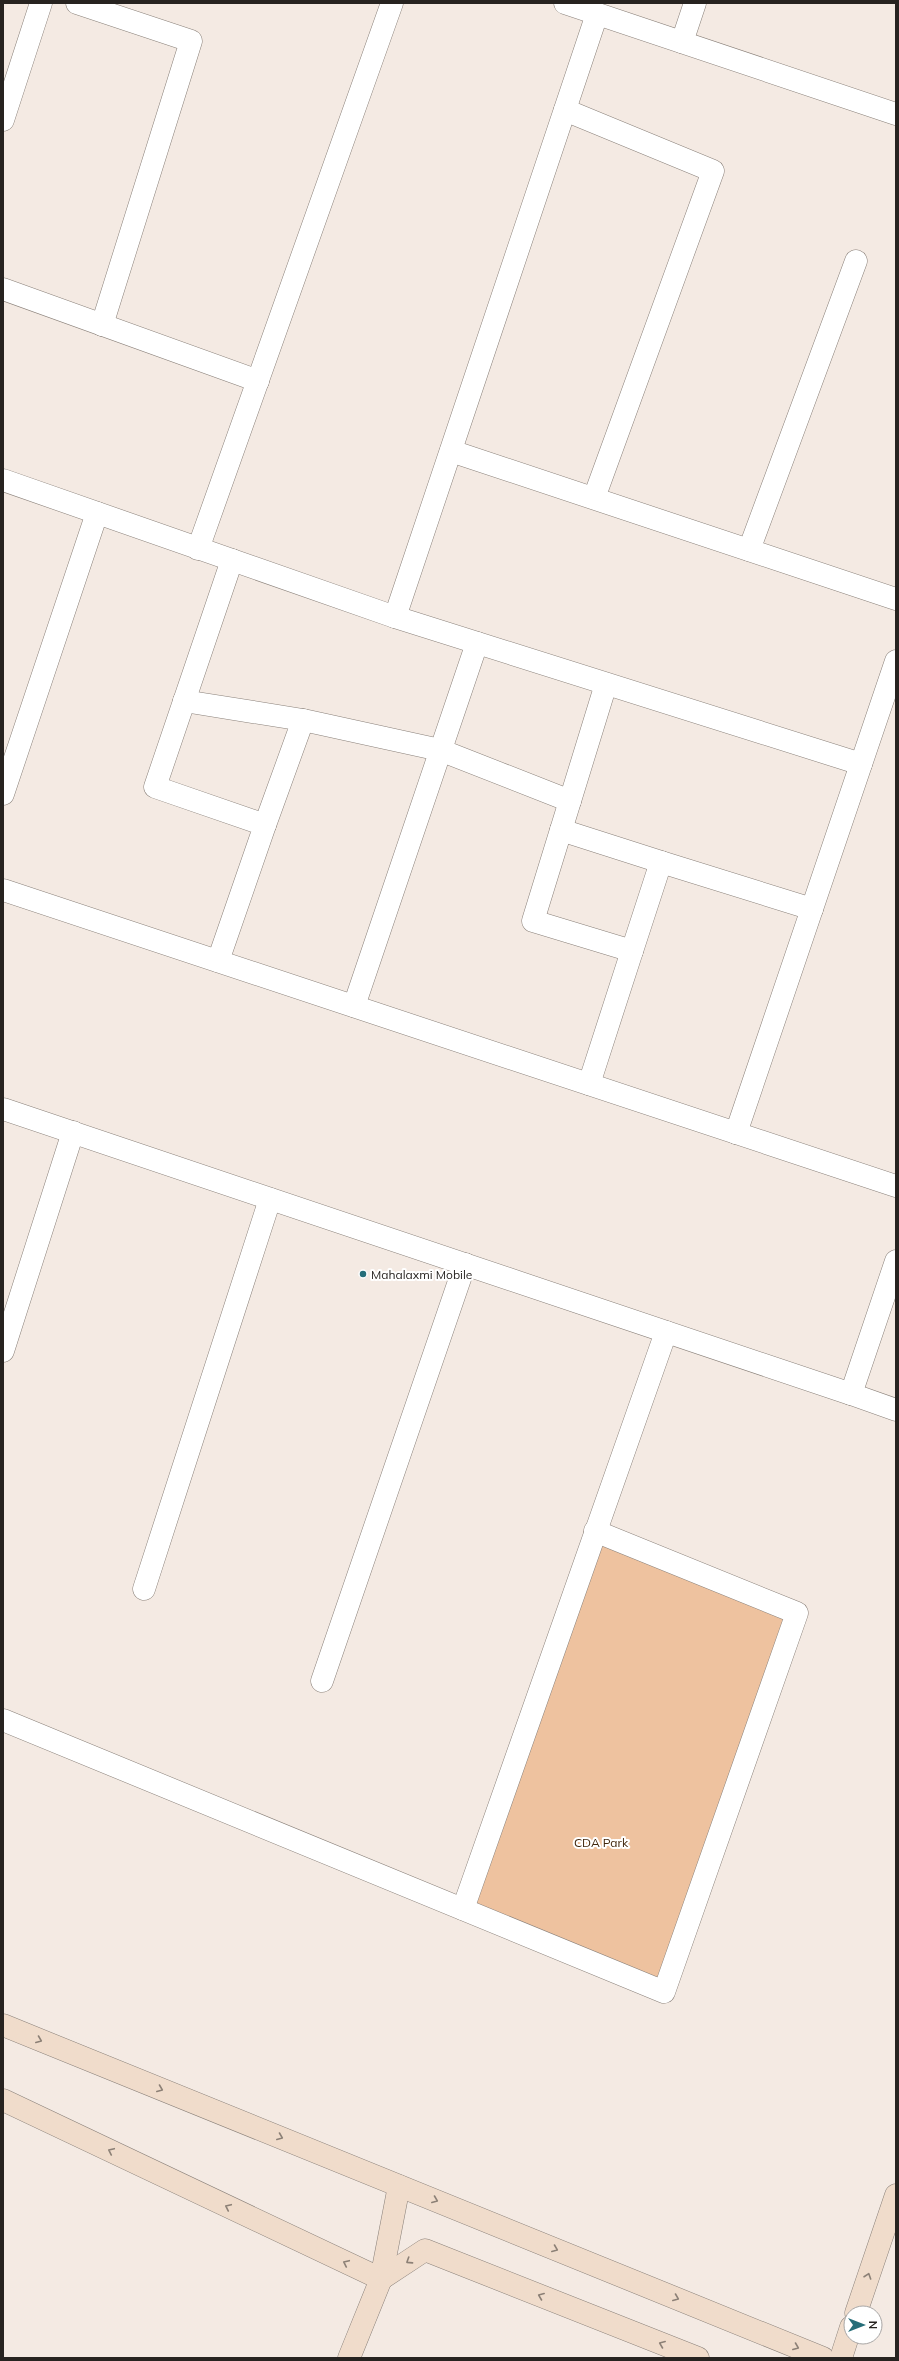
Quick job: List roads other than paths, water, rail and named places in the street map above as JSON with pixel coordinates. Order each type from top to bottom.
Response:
[{"type":"street","points":[[3,120],[41,3]]},
{"type":"street","points":[[76,3],[191,41],[102,325]]},
{"type":"street","points":[[198,549],[392,3]]},
{"type":"street","points":[[565,3],[896,114]]},
{"type":"street","points":[[682,42],[695,3]]},
{"type":"street","points":[[395,617],[597,14]]},
{"type":"street","points":[[565,110],[713,172],[594,498]]},
{"type":"street","points":[[750,550],[856,261]]},
{"type":"street","points":[[3,289],[258,381]]},
{"type":"street","points":[[451,451],[896,599]]},
{"type":"street","points":[[3,480],[395,617],[861,764]]},
{"type":"street","points":[[3,794],[97,513]]},
{"type":"street","points":[[232,560],[155,787],[265,825]]},
{"type":"street","points":[[354,1006],[477,643]]},
{"type":"street","points":[[736,1133],[896,662]]},
{"type":"street","points":[[606,684],[533,921],[632,952]]},
{"type":"street","points":[[184,701],[303,720],[440,750],[570,801]]},
{"type":"street","points":[[218,961],[303,720]]},
{"type":"street","points":[[561,830],[812,909]]},
{"type":"street","points":[[589,1084],[660,862]]},
{"type":"street","points":[[3,890],[896,1186]]},
{"type":"street","points":[[3,1109],[896,1410]]},
{"type":"street","points":[[3,1352],[73,1132]]},
{"type":"street","points":[[144,1589],[270,1199]]},
{"type":"street","points":[[851,1394],[896,1261]]},
{"type":"street","points":[[322,1681],[465,1264]]},
{"type":"street","points":[[463,1909],[666,1332]]},
{"type":"street","points":[[3,1720],[664,1992],[796,1613],[595,1531]]},
{"type":"street","points":[[3,2025],[823,2358]]},
{"type":"street","points":[[3,2100],[381,2279]]},
{"type":"street","points":[[349,2358],[381,2279],[399,2186]]},
{"type":"street","points":[[859,2305],[896,2195]]},
{"type":"street","points":[[381,2279],[425,2250],[698,2358]]},
{"type":"street","points":[[840,2358],[845,2345]]},
{"type":"place","name":"Mahalaxmi Mobile","points":[[363,1274]]},
{"type":"park label","name":"CDA Park","points":[[601,1842]]}]
